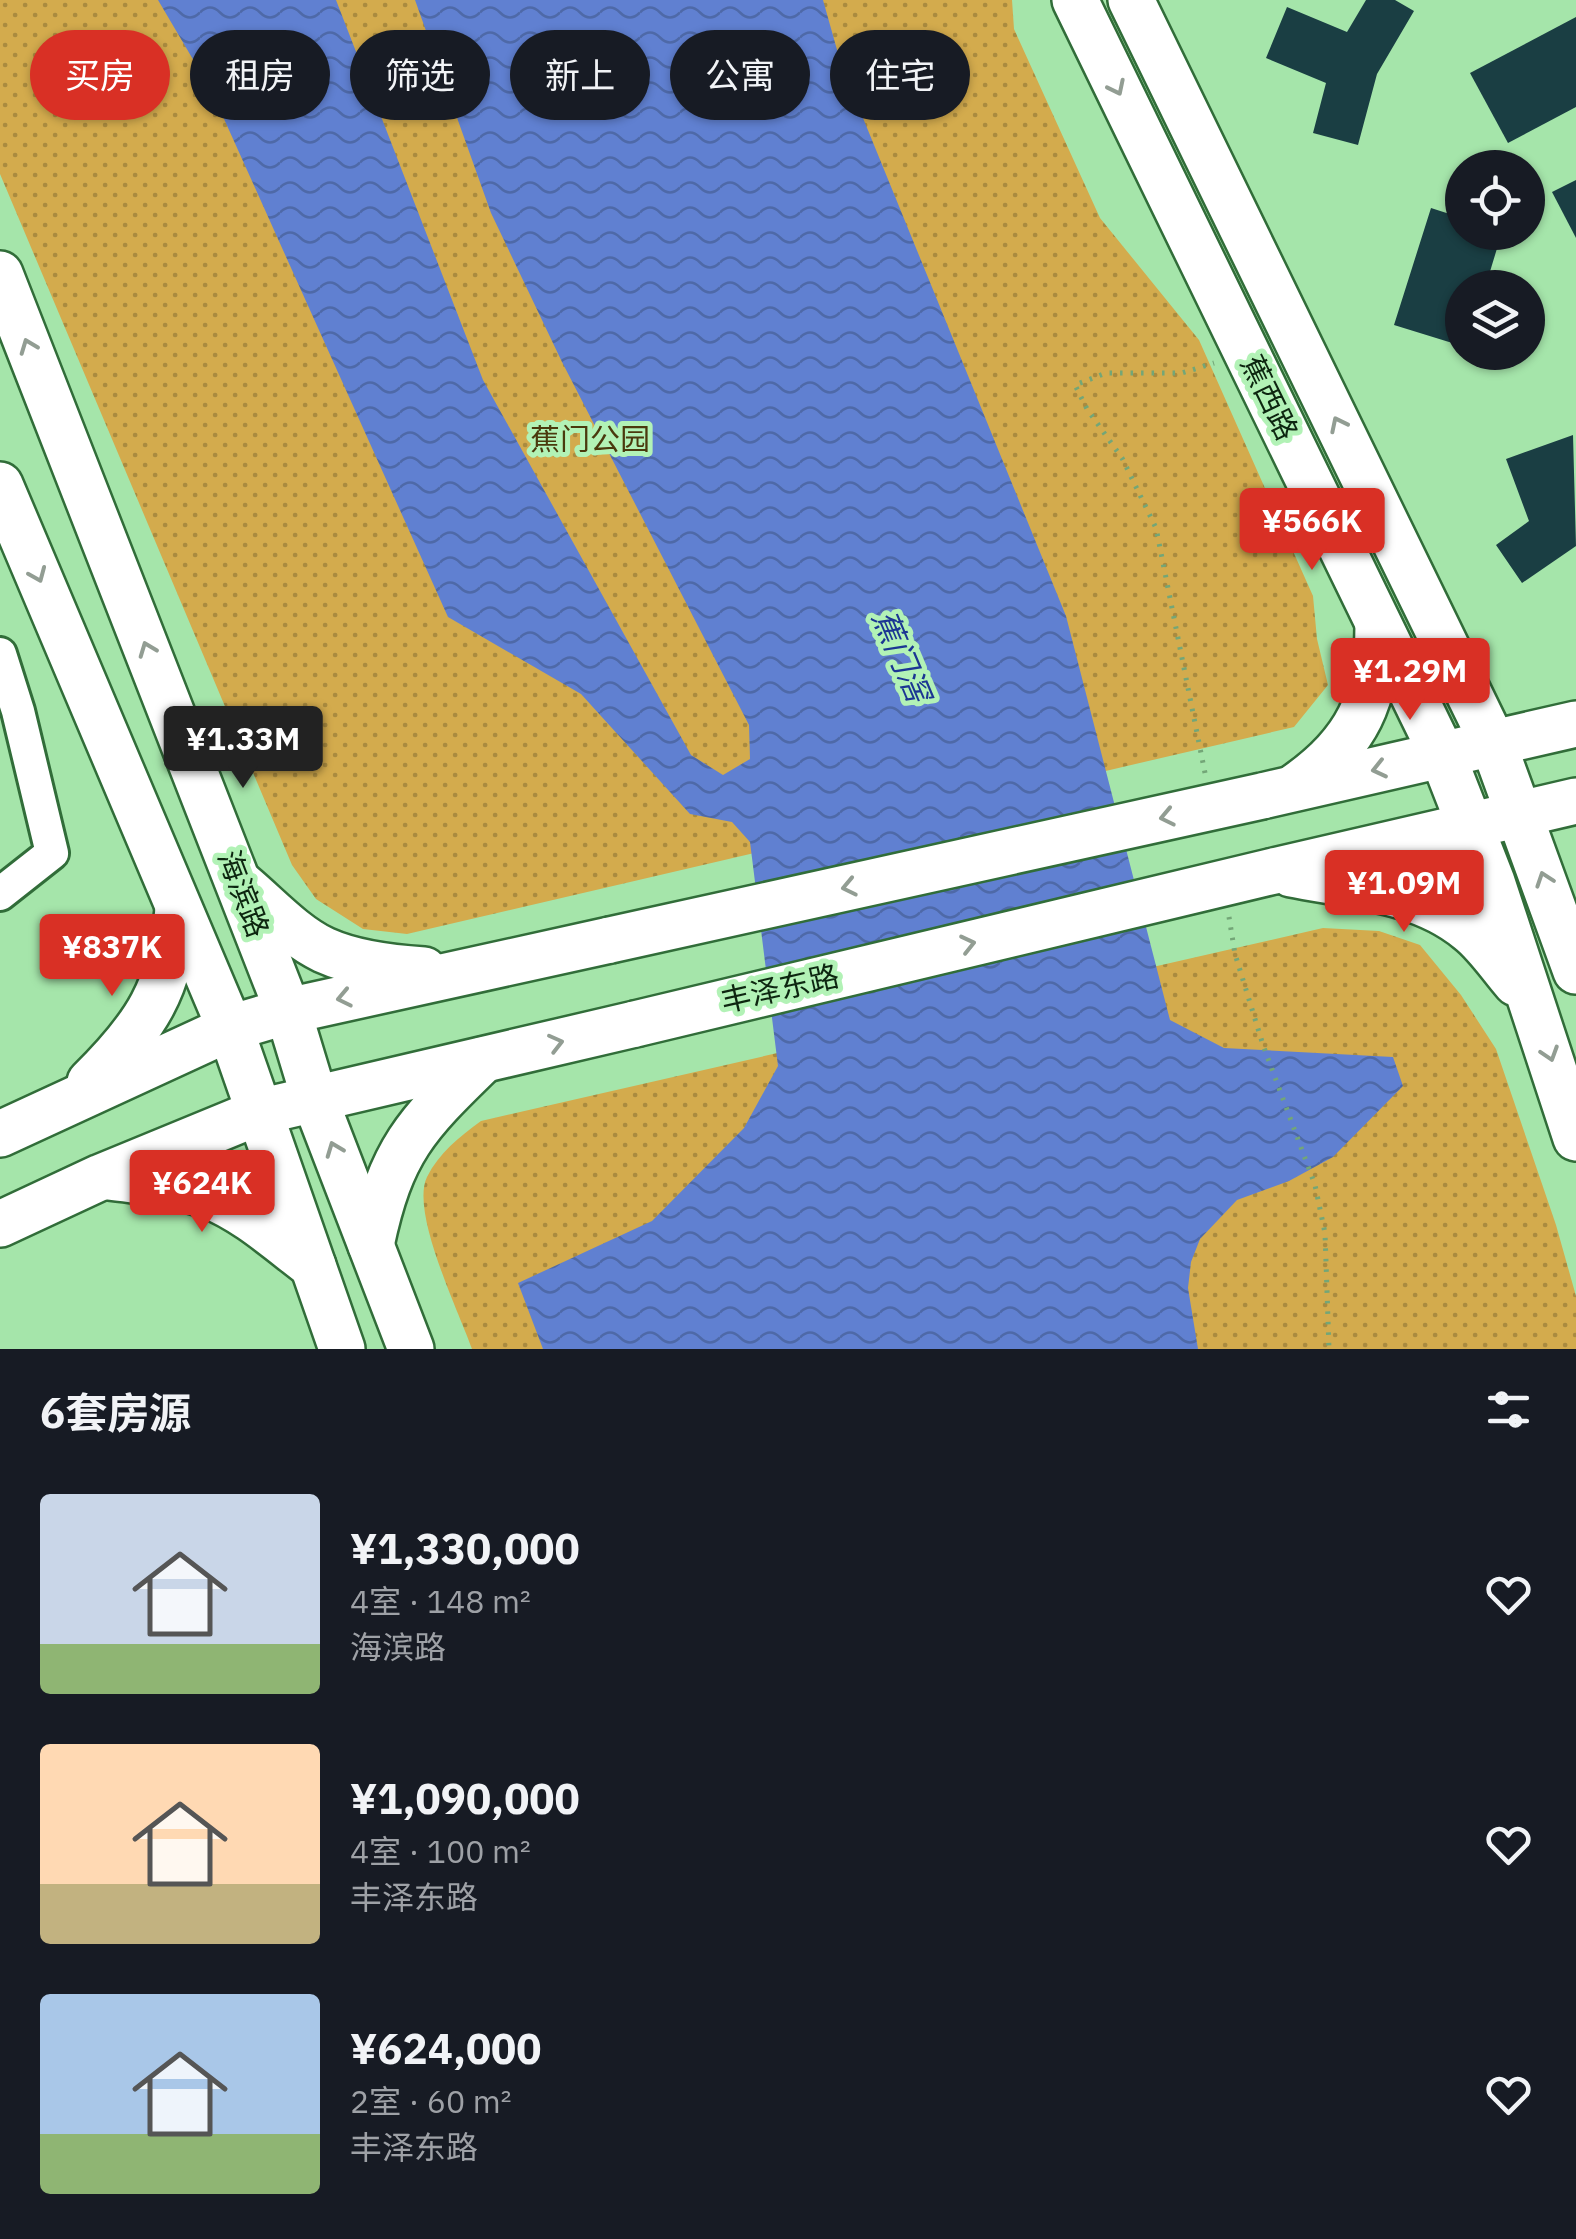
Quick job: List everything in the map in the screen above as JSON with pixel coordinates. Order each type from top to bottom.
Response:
[{"type":"main road","name":"蕉西路","points":[[1074,0],[1442,754],[1534,1003],[1576,1138]]},
{"type":"main road","name":"蕉西路","points":[[1131,0],[1493,743],[1576,971]]},
{"type":"main road","name":"海滨路","points":[[0,274],[288,1011],[315,1100],[409,1344]]},
{"type":"main road","points":[[0,485],[230,1028],[342,1349]]},
{"type":"main road","points":[[1277,793],[1324,767],[1356,725],[1369,701],[1378,662],[1378,623]]},
{"type":"main road","points":[[0,1134],[230,1028],[288,1011],[1576,724]]},
{"type":"main road","name":"丰泽东路","points":[[0,1224],[259,1112],[1576,801]]},
{"type":"main road","points":[[1274,871],[1416,899],[1446,912],[1473,932],[1534,1003]]},
{"type":"main road","points":[[237,880],[324,950],[386,968],[466,972]]},
{"type":"main road","points":[[70,1102],[127,1046],[155,1001],[174,954],[178,907]]},
{"type":"main road","points":[[371,1245],[380,1198],[397,1157],[427,1114],[483,1060]]},
{"type":"main road","points":[[102,1177],[157,1182],[210,1196],[261,1226],[313,1266]]},
{"type":"street","points":[[0,654],[18,711],[52,853],[0,894]]},
{"type":"path","points":[[1206,782],[1156,528],[1122,458],[1087,410],[1075,385],[1106,372],[1182,373],[1246,352]]},
{"type":"path","points":[[1229,916],[1235,954],[1263,1045],[1315,1185],[1326,1232],[1329,1349]]},
{"type":"green space","name":"蕉门公园","points":[[0,0],[1012,0],[1014,29],[1100,218],[1199,340],[1313,596],[1317,639],[1328,685],[1294,727],[407,934],[363,929],[316,899],[292,865],[0,174]]},
{"type":"green space","points":[[1323,928],[1379,931],[1420,945],[1461,995],[1496,1049],[1576,1296],[1576,1349],[472,1349],[430,1237],[424,1193],[427,1177],[437,1160],[481,1121]]},
{"type":"water","name":"蕉门滘","points":[[158,0],[336,0],[350,36],[350,120],[382,120],[483,380],[691,755],[723,775],[750,759],[749,725],[562,362],[491,213],[458,120],[490,120],[490,30],[426,30],[415,0],[823,0],[831,30],[830,120],[864,120],[1066,616],[1170,1020],[1224,1048],[1393,1057],[1403,1086],[1333,1157],[1289,1181],[1237,1200],[1200,1239],[1191,1262],[1188,1288],[1198,1349],[543,1349],[518,1283],[652,1221],[744,1128],[778,1066],[750,842],[732,822],[690,814],[581,694],[448,617],[224,120],[330,120],[330,30],[190,30],[190,54]]},
{"type":"building","points":[[1366,0],[1395,0],[1414,11],[1377,74],[1358,145],[1313,133],[1326,83],[1266,58],[1287,7],[1347,32]]},
{"type":"building","points":[[1576,17],[1576,107],[1508,143],[1470,73]]},
{"type":"building","points":[[1576,180],[1576,238],[1552,192]]},
{"type":"building","points":[[1431,208],[1445,213],[1445,250],[1497,250],[1490,270],[1445,270],[1445,341],[1394,325]]},
{"type":"building","points":[[1573,435],[1576,546],[1522,583],[1496,545],[1529,521],[1506,459]]}]
